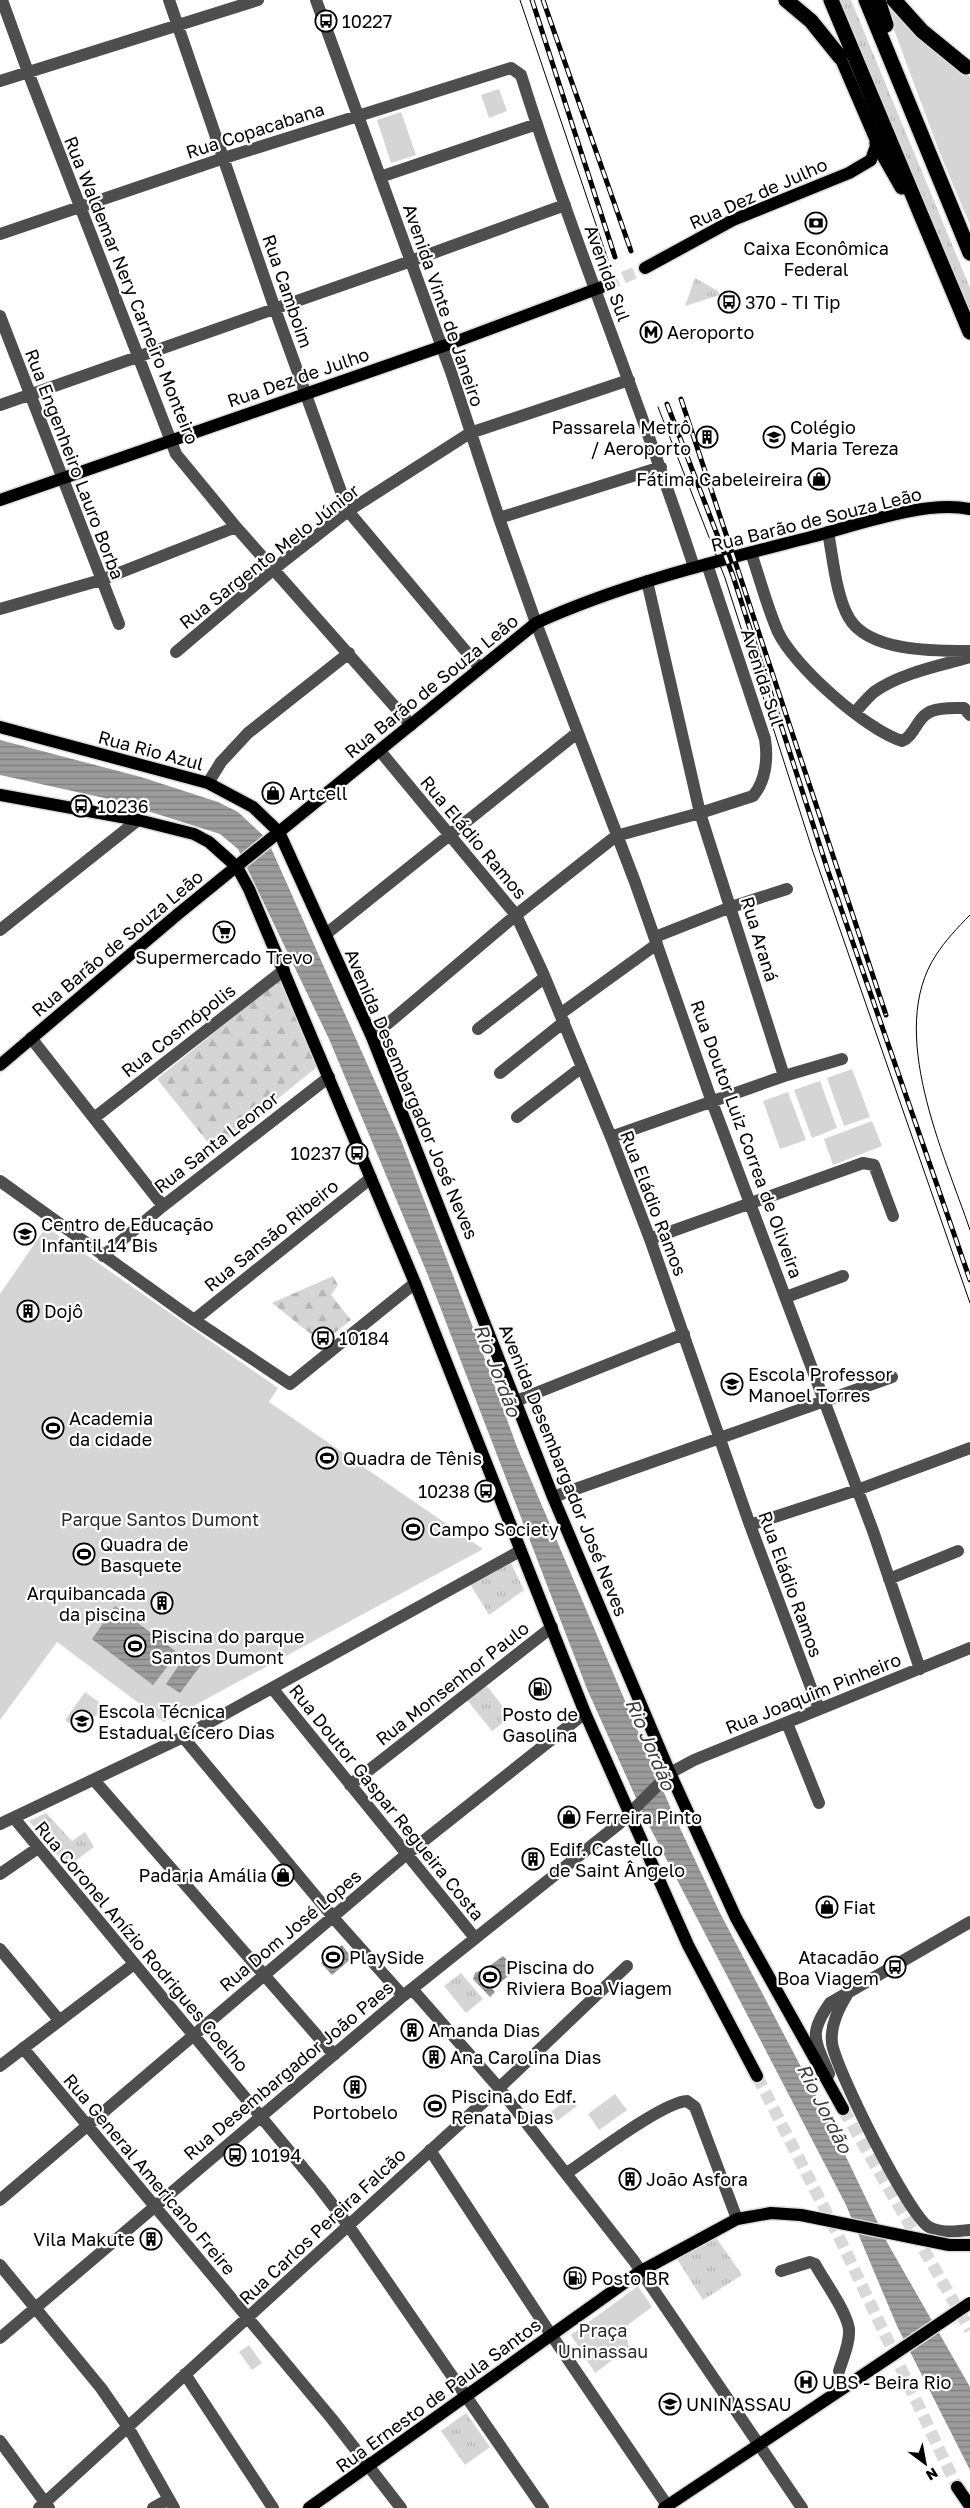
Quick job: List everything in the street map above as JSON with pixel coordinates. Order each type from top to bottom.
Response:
[{"type":"highway","points":[[786,0],[811,21],[840,57]]},
{"type":"highway","points":[[801,0],[825,23],[840,57]]},
{"type":"highway","points":[[831,0],[970,332]]},
{"type":"highway","points":[[866,0],[915,115],[970,253]]},
{"type":"highway","points":[[878,0],[915,115]]},
{"type":"highway","points":[[894,0],[922,31],[968,69]]},
{"type":"highway","points":[[907,0],[968,69]]},
{"type":"highway","points":[[877,143],[924,222]]},
{"type":"main road","points":[[840,57],[877,143]]},
{"type":"main road","name":"Rua Dez de Julho","points":[[645,268],[733,220],[779,203],[865,165],[871,160],[877,143]]},
{"type":"main road","name":"Rua Dez de Julho","points":[[0,500],[442,346],[602,288]]},
{"type":"main road","name":"Rua Barão de Souza Leão","points":[[0,1065],[275,834],[536,623],[584,602],[648,581],[828,532],[918,509],[944,507],[970,510]]},
{"type":"main road","name":"Rua Rio Azul","points":[[0,727],[208,783],[254,807],[275,834]]},
{"type":"main road","points":[[0,795],[138,820],[194,834],[240,864],[416,1283],[520,1552],[552,1627],[585,1713],[632,1812],[688,1945],[758,2076]]},
{"type":"main road","name":"Avenida Desembargador José Neves","points":[[275,834],[326,934],[372,1037],[666,1776],[736,1918],[840,2103]]},
{"type":"main road","name":"Rua Ernesto de Paula Santos","points":[[309,2508],[641,2271],[737,2220],[771,2213],[801,2215],[949,2245],[970,2245]]},
{"type":"main road","points":[[667,2507],[970,2302]]},
{"type":"main road","points":[[957,2487],[970,2506]]},
{"type":"street","name":"Rua Waldemar Nery Carneiro Monteiro","points":[[2,0],[176,454],[236,527],[412,725]]},
{"type":"street","name":"Rua Camboim","points":[[169,0],[275,309],[348,511],[480,668]]},
{"type":"street","points":[[0,81],[258,0]]},
{"type":"street","name":"Avenida Vinte de Janeiro","points":[[316,0],[442,346],[498,518],[536,623]]},
{"type":"street","name":"Rua Copacabana","points":[[0,234],[224,158],[511,68],[521,75]]},
{"type":"street","name":"Avenida Sul","points":[[521,75],[565,204],[602,288],[629,380],[700,566],[767,752],[766,765],[757,791],[748,798],[700,813]]},
{"type":"street","points":[[380,176],[537,124]]},
{"type":"street","points":[[0,405],[411,262],[565,204]]},
{"type":"street","name":"Rua Engenheiro Lauro Borba","points":[[0,316],[119,624]]},
{"type":"street","name":"Rua Sargento Melo Júnior","points":[[176,652],[274,569],[348,511],[470,433],[629,380]]},
{"type":"street","points":[[498,518],[662,467]]},
{"type":"street","points":[[0,610],[101,580],[236,527]]},
{"type":"street","points":[[828,532],[842,601],[848,618],[857,628],[885,643],[904,648],[970,651]]},
{"type":"street","points":[[751,553],[778,632],[790,652],[802,667],[870,724],[902,742],[908,738],[921,718],[931,711],[964,708],[970,715]]},
{"type":"street","name":"Rua Araná","points":[[648,581],[700,813],[732,907],[784,1076]]},
{"type":"street","name":"Rua Doutor Luiz Correa de Oliveira","points":[[536,623],[656,940],[712,1102],[858,1490],[920,1669]]},
{"type":"street","points":[[208,783],[221,762],[248,734],[350,653]]},
{"type":"street","points":[[855,712],[873,693],[887,685],[906,676],[970,657]]},
{"type":"street","points":[[326,934],[577,733]]},
{"type":"street","name":"Rua Eládio Ramos","points":[[380,751],[516,915],[562,1018],[650,1239],[750,1525],[819,1709]]},
{"type":"street","points":[[372,1037],[516,915],[616,836],[700,813]]},
{"type":"street","points":[[0,930],[138,820]]},
{"type":"street","points":[[500,1073],[562,1018],[656,940],[732,907],[787,889]]},
{"type":"street","name":"Rua Cosmópolis","points":[[94,1118],[284,970]]},
{"type":"street","points":[[478,1030],[544,978]]},
{"type":"street","points":[[31,1038],[163,1206]]},
{"type":"street","points":[[611,1138],[784,1076],[842,1059]]},
{"type":"street","points":[[516,1117],[582,1067]]},
{"type":"street","name":"Rua Santa Leonor","points":[[103,1256],[163,1206],[329,1077]]},
{"type":"street","points":[[650,1239],[863,1163],[874,1165],[893,1216]]},
{"type":"street","name":"Rua Sansão Ribeiro","points":[[194,1320],[371,1178]]},
{"type":"street","points":[[0,1181],[194,1320],[290,1384],[416,1283]]},
{"type":"street","points":[[786,1297],[843,1276]]},
{"type":"street","points":[[516,1401],[684,1334]]},
{"type":"street","points":[[554,1497],[719,1436],[824,1402],[892,1377]]},
{"type":"street","points":[[750,1525],[858,1490],[970,1448]]},
{"type":"street","points":[[889,1579],[958,1551]]},
{"type":"street","points":[[0,1824],[183,1737],[520,1552]]},
{"type":"street","name":"Rua Monsenhor Paulo","points":[[350,1785],[552,1627]]},
{"type":"street","name":"Rua Joaquim Pinheiro","points":[[666,1776],[694,1760],[970,1648]]},
{"type":"street","name":"Rua Doutor Gaspar Regueira Costa","points":[[272,1688],[475,1938]]},
{"type":"street","name":"Rua Dom José Lopes","points":[[0,2200],[333,1916],[585,1713]]},
{"type":"street","points":[[787,1723],[819,1803]]},
{"type":"street","points":[[183,1737],[333,1916],[499,2088],[567,2173],[641,2271],[802,2508]]},
{"type":"street","name":"Rua Desembargador João Paes","points":[[0,2338],[154,2205],[407,1992],[632,1812],[666,1776]]},
{"type":"street","points":[[94,1780],[334,2055]]},
{"type":"street","name":"Rua Coronel Anízio Rodrigues Coelho","points":[[14,1818],[261,2116],[315,2191],[348,2225],[543,2508]]},
{"type":"street","points":[[0,1874],[38,1848]]},
{"type":"street","points":[[840,2103],[816,2042],[815,2032],[819,2020],[830,2003],[970,1922]]},
{"type":"street","points":[[0,1949],[59,2020]]},
{"type":"street","points":[[0,2066],[134,1964]]},
{"type":"street","name":"Rua Carlos Pereira Falcão","points":[[44,2506],[185,2374],[499,2088],[626,1966]]},
{"type":"street","points":[[848,1993],[836,2017],[832,2030],[832,2043],[871,2134],[916,2216],[928,2227],[945,2232],[970,2230]]},
{"type":"street","name":"Rua General Americano Freire","points":[[23,2048],[89,2125],[401,2508]]},
{"type":"street","points":[[567,2173],[678,2101],[691,2103],[695,2107],[737,2220]]},
{"type":"street","points":[[430,2150],[667,2507]]},
{"type":"street","points":[[781,2271],[810,2262],[815,2264],[836,2301],[849,2330],[839,2371]]},
{"type":"street","points":[[0,2265],[101,2388],[128,2427],[172,2503],[153,2508]]},
{"type":"street","points":[[185,2374],[274,2508]]},
{"type":"street","points":[[0,2441],[44,2506]]},
{"type":"green space","points":[[837,0],[851,0],[970,288],[970,321]]},
{"type":"green space","points":[[883,0],[892,0],[932,44],[970,77],[970,225],[939,151]]},
{"type":"green space","points":[[499,89],[507,111],[489,118],[481,95]]},
{"type":"green space","points":[[401,112],[416,155],[391,163],[377,120]]},
{"type":"green space","points":[[695,278],[718,291],[720,295],[685,306]]},
{"type":"green space","points":[[278,981],[282,982],[317,1067],[214,1150],[157,1079]]},
{"type":"green space","points":[[852,1069],[870,1117],[844,1126],[827,1078]]},
{"type":"green space","points":[[820,1081],[837,1128],[812,1138],[794,1090]]},
{"type":"green space","points":[[788,1092],[806,1140],[780,1149],[763,1101]]},
{"type":"green space","points":[[872,1121],[882,1146],[833,1165],[824,1139]]},
{"type":"green space","name":"Parque Santos Dumont","points":[[46,1227],[278,1388],[269,1402],[483,1549],[164,1722],[57,1642],[0,1720],[0,1294]]},
{"type":"green space","points":[[333,1276],[338,1285],[331,1295],[351,1320],[322,1343],[272,1303]]},
{"type":"green space","points":[[510,1561],[524,1590],[489,1615],[470,1584]]},
{"type":"green space","points":[[487,1686],[511,1717],[492,1731],[467,1700]]},
{"type":"green space","points":[[85,1692],[110,1710],[95,1716],[78,1730],[65,1720]]},
{"type":"green space","points":[[46,1813],[72,1841],[85,1832],[94,1847],[67,1867],[29,1821]]},
{"type":"green space","points":[[461,1973],[483,1999],[466,2013],[444,1986]]},
{"type":"green space","points":[[615,2094],[627,2110],[599,2130],[588,2114]]},
{"type":"green space","points":[[570,2097],[577,2106],[557,2121],[551,2112]]},
{"type":"green space","points":[[713,2233],[742,2275],[703,2300],[677,2259]]},
{"type":"green space","name":"Praça Uninassau","points":[[638,2286],[652,2307],[625,2327],[629,2348],[595,2373],[571,2335]]},
{"type":"green space","points":[[249,2345],[262,2363],[252,2370],[239,2352]]},
{"type":"green space","points":[[466,2413],[490,2447],[465,2465],[441,2431]]},
{"type":"shaded area","name":"Rio Jordão","points":[[0,740],[141,777],[218,802],[238,812],[267,839],[401,1140],[517,1447],[671,1809],[720,1913],[820,2103],[888,2244],[970,2387],[970,2470],[897,2326],[846,2205],[645,1818],[587,1689],[427,1273],[329,1039],[238,849],[220,834],[113,800],[0,775]]},
{"type":"shaded area","name":"Piscina do parque Santos Dumont","points":[[115,1606],[178,1653],[153,1685],[92,1639]]},
{"type":"shaded area","points":[[186,1655],[201,1665],[180,1693],[166,1684]]},
{"type":"shaded area","points":[[342,1945],[352,1958],[332,1975],[321,1963]]},
{"type":"shaded area","name":"Piscina do Riviera Boa Viagem","points":[[503,1956],[509,1962],[509,1975],[501,1982],[491,1979],[486,1982],[495,1992],[490,1997],[473,1979],[475,1973],[488,1967]]},
{"type":"tunnel","points":[[607,285],[645,268]]},
{"type":"tunnel","points":[[757,2076],[839,2237],[957,2487]]},
{"type":"tunnel","points":[[843,2109],[970,2330]]},
{"type":"tram line","points":[[520,0],[608,260]]},
{"type":"tram line","points":[[658,407],[725,578],[813,852],[970,1303]]},
{"type":"tram line","points":[[970,915],[936,955],[922,985],[917,1019],[918,1055],[924,1092],[970,1230]]},
{"type":"railway","points":[[532,0],[615,257]]},
{"type":"railway","points":[[543,0],[631,251]]},
{"type":"railway","points":[[681,399],[886,1015]]},
{"type":"railway","points":[[667,404],[733,576],[828,871],[970,1280]]},
{"type":"place","name":"10227","points":[[326,21]]},
{"type":"place","name":"Caixa Econômica Federal","points":[[816,223]]},
{"type":"place","name":"370 - TI Tip","points":[[729,302]]},
{"type":"place","name":"Aeroporto","points":[[651,332]]},
{"type":"place","name":"Passarela Metrô / Aeroporto","points":[[707,437]]},
{"type":"place","name":"Colégio Maria Tereza","points":[[774,437]]},
{"type":"place","name":"Fátima Cabeleireira","points":[[819,479]]},
{"type":"place","name":"Artcell","points":[[273,793]]},
{"type":"place","name":"10236","points":[[81,806]]},
{"type":"place","name":"Supermercado Trevo","points":[[224,932]]},
{"type":"place","name":"10237","points":[[357,1153]]},
{"type":"place","name":"Centro de Educação Infantil 14 Bis","points":[[25,1234]]},
{"type":"place","name":"Dojô","points":[[28,1311]]},
{"type":"place","name":"10184","points":[[323,1338]]},
{"type":"place","name":"Escola Professor Manoel Torres","points":[[732,1384]]},
{"type":"place","name":"Academia da cidade","points":[[53,1428]]},
{"type":"place","name":"Quadra de Tênis","points":[[327,1458]]},
{"type":"place","name":"10238","points":[[486,1491]]},
{"type":"place","name":"Campo Society","points":[[413,1529]]},
{"type":"place","name":"Quadra de Basquete","points":[[84,1554]]},
{"type":"place","name":"Arquibancada da piscina","points":[[162,1603]]},
{"type":"place","name":"Piscina do parque Santos Dumont","points":[[135,1646]]},
{"type":"place","name":"Posto de Gasolina","points":[[540,1689]]},
{"type":"place","name":"Escola Técnica Estadual Cícero Dias","points":[[82,1721]]},
{"type":"place","name":"Ferreira Pinto","points":[[569,1817]]},
{"type":"place","name":"Edif. Castello de Saint Ângelo","points":[[533,1859]]},
{"type":"place","name":"Padaria Amália","points":[[283,1875]]},
{"type":"place","name":"Fiat","points":[[827,1907]]},
{"type":"place","name":"PlaySide","points":[[333,1957]]},
{"type":"place","name":"Atacadão Boa Viagem","points":[[895,1967]]},
{"type":"place","name":"Piscina do Riviera Boa Viagem","points":[[490,1977]]},
{"type":"place","name":"Amanda Dias","points":[[412,2030]]},
{"type":"place","name":"Ana Carolina Dias","points":[[434,2057]]},
{"type":"place","name":"Portobelo","points":[[355,2087]]},
{"type":"place","name":"Piscina do Edf. Renata Dias","points":[[435,2106]]},
{"type":"place","name":"10194","points":[[235,2155]]},
{"type":"place","name":"João Asfora","points":[[630,2179]]},
{"type":"place","name":"Vila Makute","points":[[151,2239]]},
{"type":"place","name":"Posto BR","points":[[575,2278]]},
{"type":"place","name":"UBS - Beira Rio","points":[[806,2382]]},
{"type":"place","name":"UNINASSAU","points":[[670,2404]]}]
